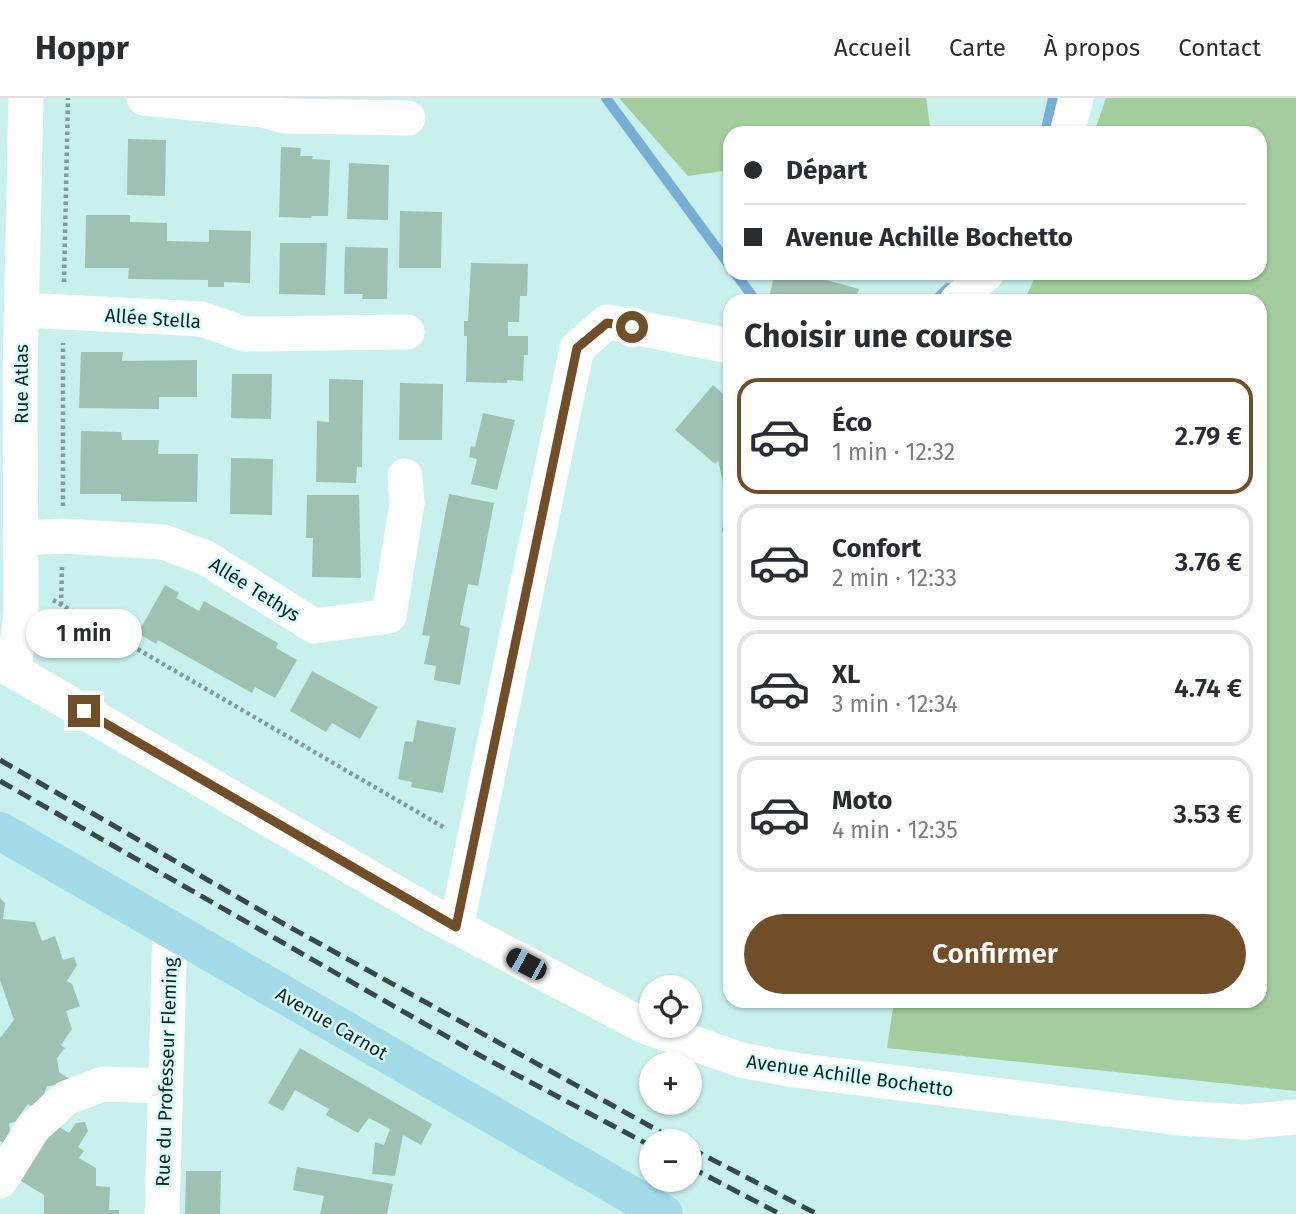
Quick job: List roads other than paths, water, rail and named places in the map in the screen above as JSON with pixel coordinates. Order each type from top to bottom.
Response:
[{"type":"main road","name":"Avenue Carnot","points":[[0,831],[664,1214]]},
{"type":"street","name":"Rue Atlas","points":[[7,667],[21,612],[22,538],[10,375],[22,310],[13,160],[26,98]]},
{"type":"street","points":[[144,98],[263,110],[285,116],[408,118]]},
{"type":"street","points":[[1069,126],[1076,98]]},
{"type":"street","points":[[964,294],[980,280]]},
{"type":"street","name":"Allée Stella","points":[[22,310],[202,319],[244,334],[407,332]]},
{"type":"street","points":[[456,927],[577,348],[607,323],[723,345]]},
{"type":"street","name":"Allée Tethys","points":[[22,538],[63,536],[163,542],[205,558],[314,626],[389,616],[407,503],[405,476]]},
{"type":"street","name":"Avenue Achille Bochetto","points":[[7,667],[456,927],[644,1026],[741,1060],[794,1070],[1152,1114],[1243,1122],[1296,1117]]},
{"type":"street","name":"Rue du Professeur Fleming","points":[[162,1214],[170,929]]},
{"type":"street","points":[[0,1181],[32,1129],[66,1098],[103,1084],[166,1086]]},
{"type":"street","points":[[1243,1122],[1296,1142]]},
{"type":"waterway","points":[[606,98],[723,257]]},
{"type":"waterway","points":[[1047,126],[1053,98]]},
{"type":"waterway","points":[[740,280],[751,294]]},
{"type":"waterway","points":[[942,294],[948,288]]},
{"type":"railway","points":[[0,760],[284,924],[655,1129]]},
{"type":"railway","points":[[0,781],[481,1056],[639,1140]]},
{"type":"railway","points":[[702,1154],[817,1214]]},
{"type":"railway","points":[[702,1173],[780,1214]]}]
